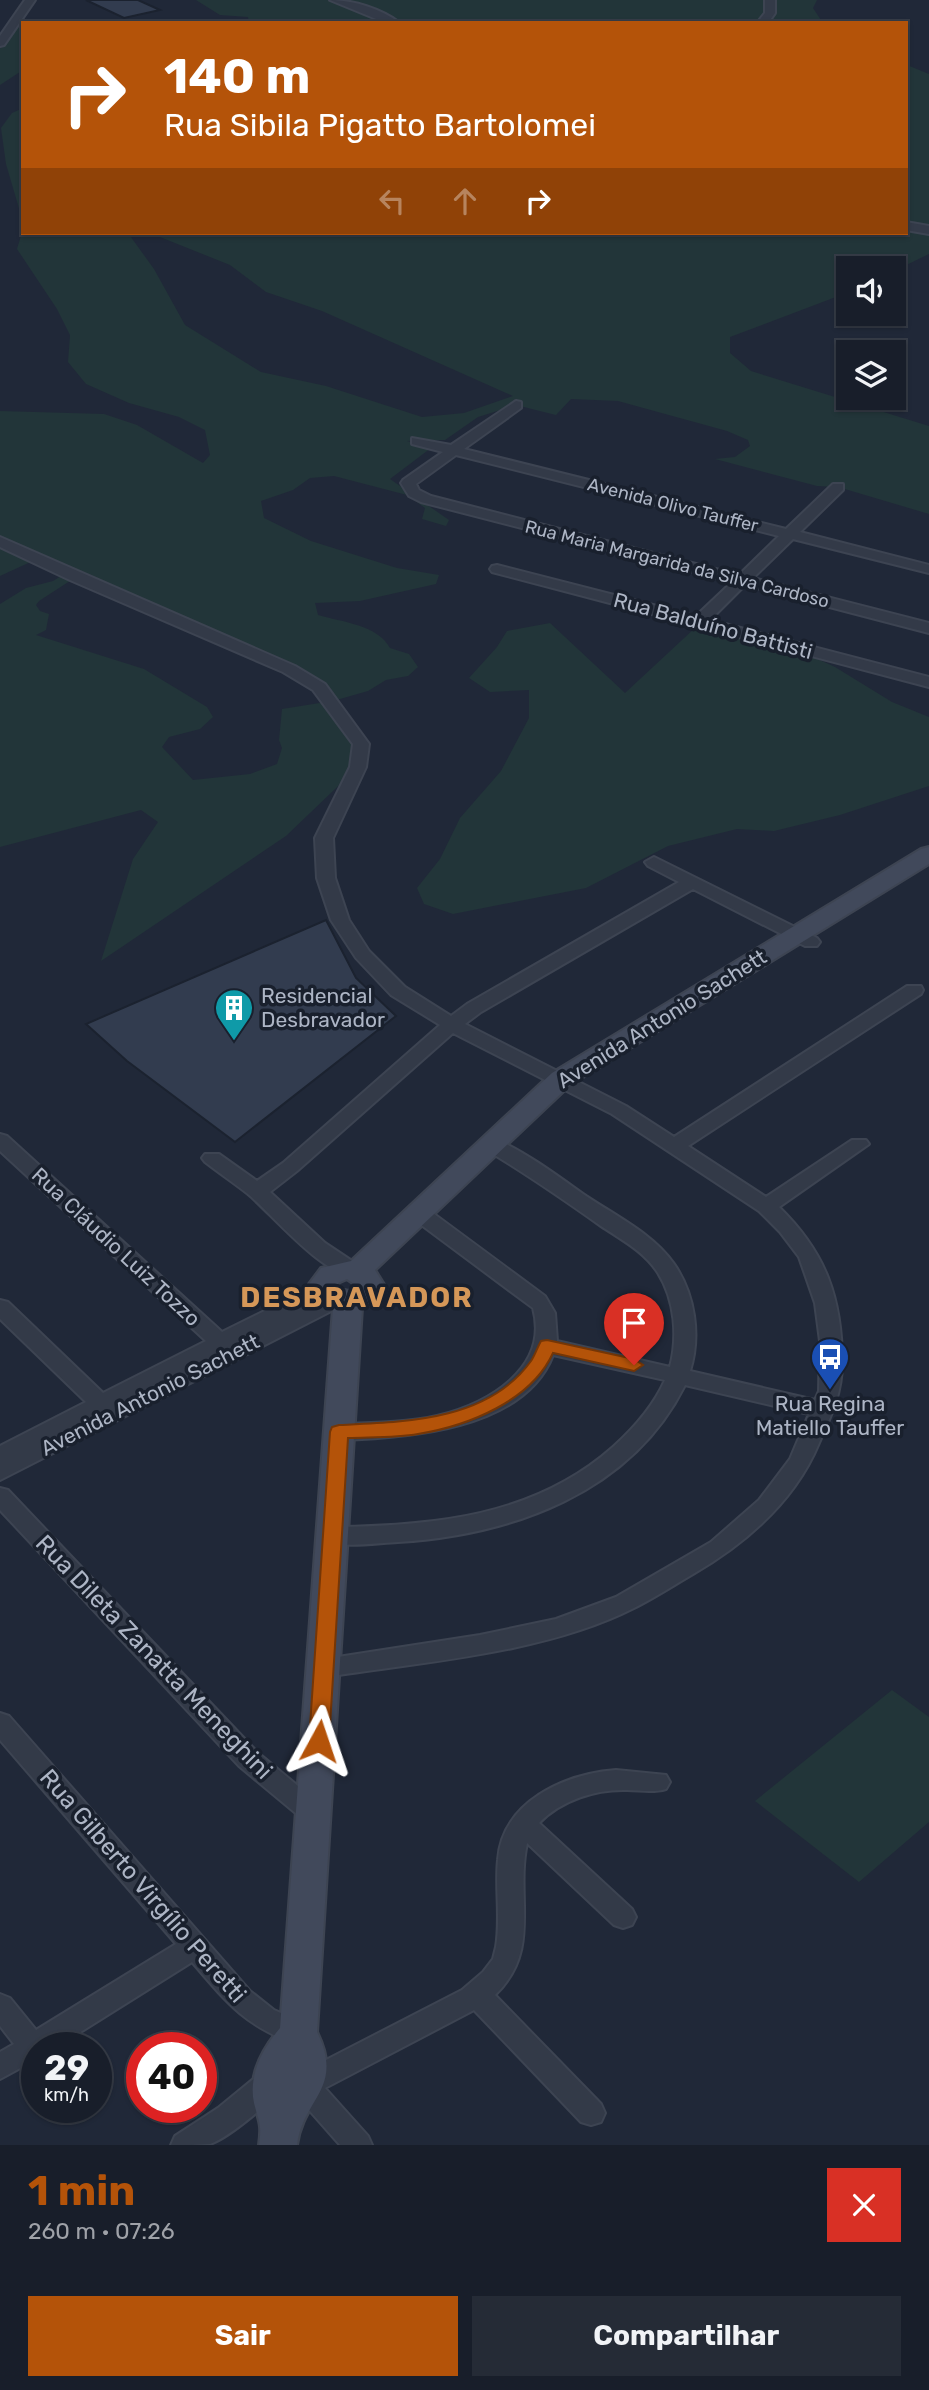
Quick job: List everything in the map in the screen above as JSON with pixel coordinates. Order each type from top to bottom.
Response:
[{"type":"street","points":[[0,43],[30,0]]},
{"type":"street","points":[[335,0],[391,21]]},
{"type":"street","points":[[764,21],[770,13],[771,0]]},
{"type":"street","points":[[908,226],[929,230]]},
{"type":"street","points":[[451,450],[516,405]]},
{"type":"street","name":"Avenida Olivo Tauffer","points":[[417,441],[929,569]]},
{"type":"street","name":"Rua Maria Margarida da Silva Cardoso","points":[[451,450],[408,482],[420,496],[929,628]]},
{"type":"street","points":[[698,623],[838,487]]},
{"type":"street","points":[[0,541],[289,669],[319,687],[332,701],[361,744],[358,767],[324,838],[326,878],[340,920],[362,954],[398,991],[452,1024],[568,1083],[675,1144],[766,1206],[787,1227],[809,1256],[826,1303],[831,1340],[830,1391],[800,1462],[767,1506],[719,1548],[624,1603],[559,1627],[480,1644],[325,1668]]},
{"type":"street","name":"Rua Balduíno Battisti","points":[[497,569],[929,682]]},
{"type":"street","name":"Avenida Antonio Sachett","points":[[0,1456],[106,1409],[344,1284],[425,1217],[568,1083],[861,903],[929,854]]},
{"type":"street","points":[[654,862],[690,883],[805,938]]},
{"type":"street","name":"Avenida Antonio Sachett","points":[[861,903],[929,868]]},
{"type":"street","points":[[257,1191],[290,1167],[452,1024],[474,1008],[690,883]]},
{"type":"street","points":[[675,1144],[914,990]]},
{"type":"street","name":"Rua Cláudio Luiz Tozzo","points":[[0,1140],[226,1348]]},
{"type":"street","points":[[766,1206],[859,1144]]},
{"type":"street","points":[[332,1535],[385,1536],[460,1529],[543,1504],[572,1489],[620,1455],[650,1424],[678,1376],[686,1339],[682,1307],[673,1281],[659,1258],[634,1238],[499,1149]]},
{"type":"street","points":[[212,1158],[257,1191],[318,1248],[344,1284],[339,1432],[325,1668],[298,2033],[309,2056],[289,2083]]},
{"type":"street","points":[[339,1432],[418,1428],[478,1410],[506,1395],[527,1377],[540,1362],[547,1346],[543,1307],[528,1292],[425,1217]]},
{"type":"street","points":[[0,1307],[106,1409]]},
{"type":"street","points":[[547,1346],[823,1409]]},
{"type":"street","name":"Avenida Antonio Sachett","points":[[0,1472],[106,1409]]},
{"type":"street","name":"Rua Dileta Zanatta Meneghini","points":[[0,1496],[248,1759],[313,1813]]},
{"type":"street","name":"Rua Gilberto Virgílio Peretti","points":[[0,1723],[240,1999],[264,2018],[298,2033]]},
{"type":"street","points":[[185,2145],[289,2083],[477,1995],[502,1969],[509,1947],[511,1848],[522,1823],[535,1809],[574,1787],[606,1778],[657,1782]]},
{"type":"street","points":[[522,1823],[623,1917]]},
{"type":"street","points":[[53,2032],[194,1947]]},
{"type":"street","points":[[477,1995],[591,2113]]},
{"type":"street","points":[[0,2006],[21,2032]]},
{"type":"street","points":[[0,2067],[21,2053]]},
{"type":"street","points":[[228,2117],[249,2115],[279,2134],[296,2105],[289,2083]]},
{"type":"street","points":[[289,2083],[358,2145]]},
{"type":"green space","points":[[196,0],[817,0],[813,8],[822,21],[249,21],[248,17],[220,15]]},
{"type":"green space","points":[[21,25],[21,71],[0,85],[0,43],[12,27]]},
{"type":"green space","points":[[908,65],[929,74],[929,254],[906,265],[906,256],[836,256],[836,297],[730,337],[730,353],[751,371],[836,397],[836,410],[877,410],[929,426],[929,514],[838,487],[817,486],[715,459],[735,457],[750,446],[748,440],[727,431],[618,401],[571,399],[556,415],[516,405],[478,417],[445,440],[407,441],[431,448],[390,479],[449,520],[446,526],[422,519],[425,508],[407,495],[334,476],[310,478],[293,490],[261,501],[264,518],[311,541],[397,568],[439,575],[436,584],[360,601],[315,603],[318,615],[368,629],[384,640],[390,648],[409,654],[418,667],[408,676],[386,680],[368,691],[333,701],[361,744],[358,767],[286,836],[101,961],[133,859],[158,822],[141,810],[0,847],[0,604],[26,588],[53,581],[66,573],[37,559],[0,576],[0,411],[104,414],[137,425],[203,463],[210,455],[205,430],[179,417],[129,403],[86,384],[68,362],[70,335],[57,309],[17,249],[21,235],[129,235],[154,269],[185,325],[261,372],[326,386],[422,417],[464,413],[513,396],[322,311],[266,292],[230,265],[155,235],[908,235]],"holes":[[[76,577],[319,687],[332,701],[282,709],[279,740],[282,748],[277,764],[250,774],[193,780],[162,747],[169,737],[200,729],[213,717],[207,707],[144,669],[36,635],[46,630],[49,614],[40,611],[36,605]]]},
{"type":"green space","points":[[21,109],[21,215],[6,164],[1,128],[12,113]]},
{"type":"green space","points":[[550,623],[625,693],[696,627],[811,656],[835,667],[892,702],[929,717],[929,786],[840,815],[774,831],[737,829],[668,846],[586,888],[453,914],[424,904],[417,888],[440,859],[460,818],[501,771],[529,718],[529,690],[490,692],[469,678],[497,647],[507,631]]},
{"type":"green space","points":[[892,1690],[929,1717],[929,1822],[859,1882],[755,1801]]},
{"type":"building","points":[[86,0],[138,0],[160,10],[124,18]]},
{"type":"building","name":"Residencial Desbravador","points":[[326,920],[356,978],[396,1016],[235,1142],[127,1061],[86,1024]]},
{"type":"place","name":"Residencial Desbravador","points":[[234,1042]]},
{"type":"place","name":"Rua Regina Matiello Tauffer","points":[[830,1391]]},
{"type":"district","name":"DESBRAVADOR","points":[[357,1297]]},
{"type":"route","points":[[319,1741],[339,1432],[418,1428],[478,1410],[506,1395],[527,1377],[540,1362],[547,1346],[634,1365]]}]
